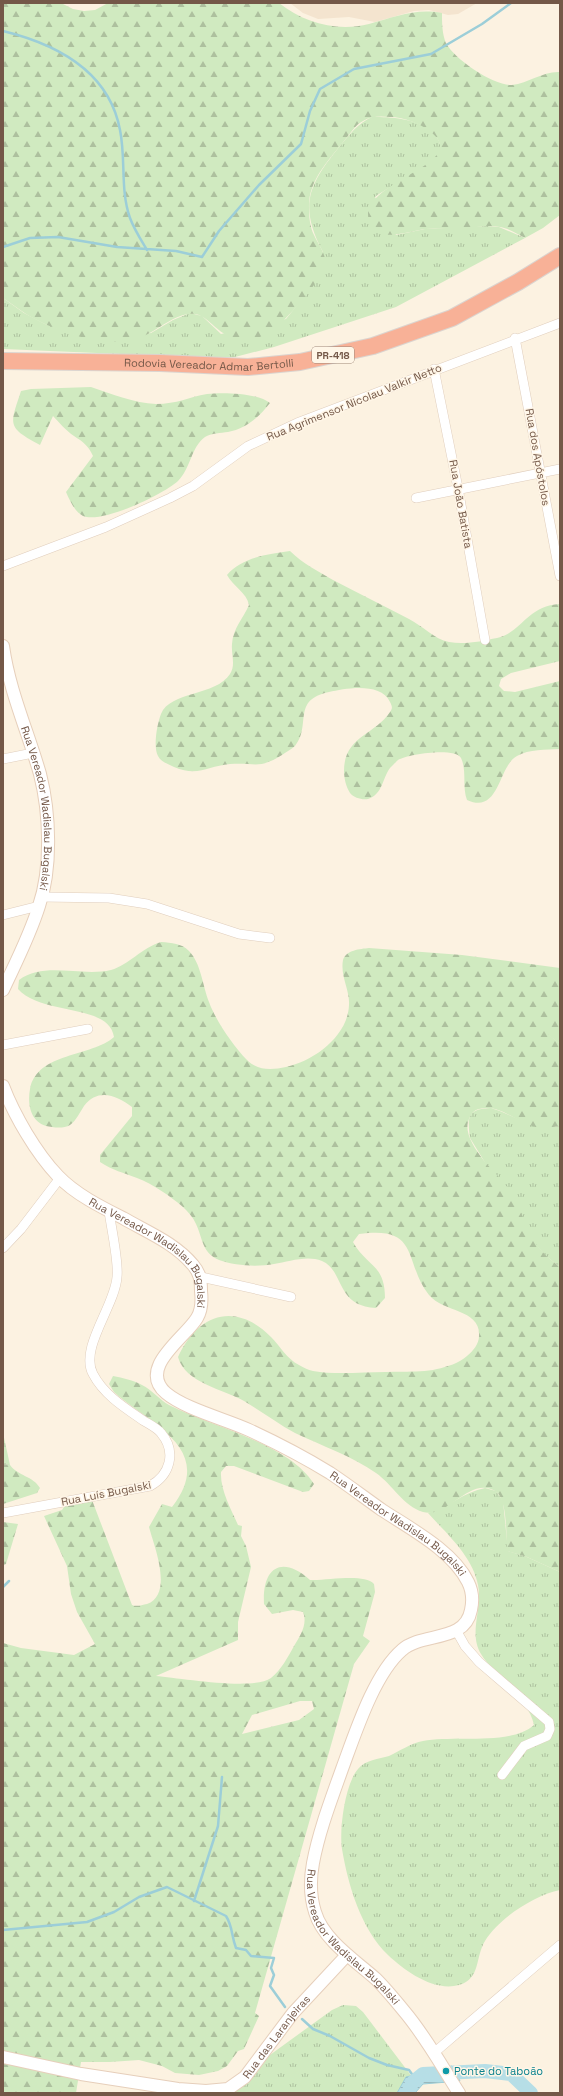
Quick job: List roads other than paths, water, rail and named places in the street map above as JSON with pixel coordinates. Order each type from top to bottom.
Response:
[{"type":"highway","name":"Rodovia Vereador Admar Bertolli","points":[[3,361],[160,363],[248,367],[300,362],[373,346],[452,318],[518,282],[560,256]]},
{"type":"main road","name":"Rua Vereador Wadislau Bugalski","points":[[3,646],[12,684],[45,799],[49,843],[40,901],[3,990]]},
{"type":"main road","name":"Rua Vereador Wadislau Bugalski","points":[[3,1086],[6,1101],[41,1153],[60,1178],[109,1211],[171,1245],[186,1256],[201,1277],[201,1310],[196,1320],[158,1365],[157,1378],[161,1389],[174,1400],[242,1427],[304,1458],[331,1474],[445,1553],[467,1580],[471,1593],[472,1607],[468,1621],[446,1635],[413,1642],[402,1650],[387,1668],[362,1716],[321,1830],[312,1865],[311,1883],[312,1902],[316,1917],[347,1955],[377,1980],[420,2030],[456,2088]]},
{"type":"main road","name":"Rua das Laranjeiras","points":[[3,2056],[81,2074],[178,2089],[206,2091],[228,2089],[245,2077],[293,2013],[347,1955]]},
{"type":"street","name":"Rua Agrimensor Nicolau Valkir Netto","points":[[3,566],[106,527],[170,498],[193,486],[248,446],[297,423],[515,338],[560,323]]},
{"type":"street","name":"Rua dos Apóstolos","points":[[515,338],[560,576]]},
{"type":"street","name":"Rua João Batista","points":[[434,369],[458,488],[485,640]]},
{"type":"street","points":[[416,498],[458,488],[560,469]]},
{"type":"street","points":[[3,759],[33,753]]},
{"type":"street","points":[[3,915],[40,901],[108,898],[147,904],[239,934],[270,938]]},
{"type":"street","points":[[3,1045],[88,1029]]},
{"type":"street","points":[[3,1248],[21,1229],[60,1178]]},
{"type":"street","name":"Rua Luís Bugalski","points":[[3,1513],[150,1486],[160,1481],[168,1470],[169,1448],[161,1432],[127,1410],[104,1391],[92,1373],[89,1359],[93,1343],[113,1297],[118,1276],[109,1211]]},
{"type":"street","points":[[201,1277],[291,1297]]},
{"type":"street","points":[[456,1630],[465,1646],[479,1662],[549,1722],[550,1729],[547,1736],[524,1746],[502,1775]]},
{"type":"street","points":[[438,2057],[560,1945]]},
{"type":"water","points":[[452,2066],[460,2081],[423,2084],[415,2093],[397,2093],[406,2077]]},
{"type":"waterway","points":[[3,247],[30,238],[58,237],[117,247],[176,251],[202,257],[219,231],[259,185],[301,144],[310,111],[320,89],[354,69],[431,54],[482,24],[511,3]]},
{"type":"waterway","points":[[3,31],[23,37],[60,52],[77,63],[92,76],[105,91],[114,109],[120,130],[127,207],[130,218],[147,250]]},
{"type":"waterway","points":[[3,1587],[9,1581]]},
{"type":"waterway","points":[[194,1901],[218,1826],[222,1777]]},
{"type":"waterway","points":[[3,1930],[87,1922],[114,1912],[139,1897],[167,1887],[226,1916],[230,1924],[236,1948],[246,1950],[251,1956],[274,1958],[271,1968],[274,1975],[270,1986],[285,2007]]},
{"type":"waterway","points":[[302,2019],[313,2029],[330,2036],[369,2058],[387,2065],[409,2070],[414,2077]]},
{"type":"waterway","points":[[408,2093],[412,2083],[423,2074],[485,2071],[511,2074],[531,2093]]},
{"type":"place","name":"Ponte do Taboão","points":[[446,2071]]}]
